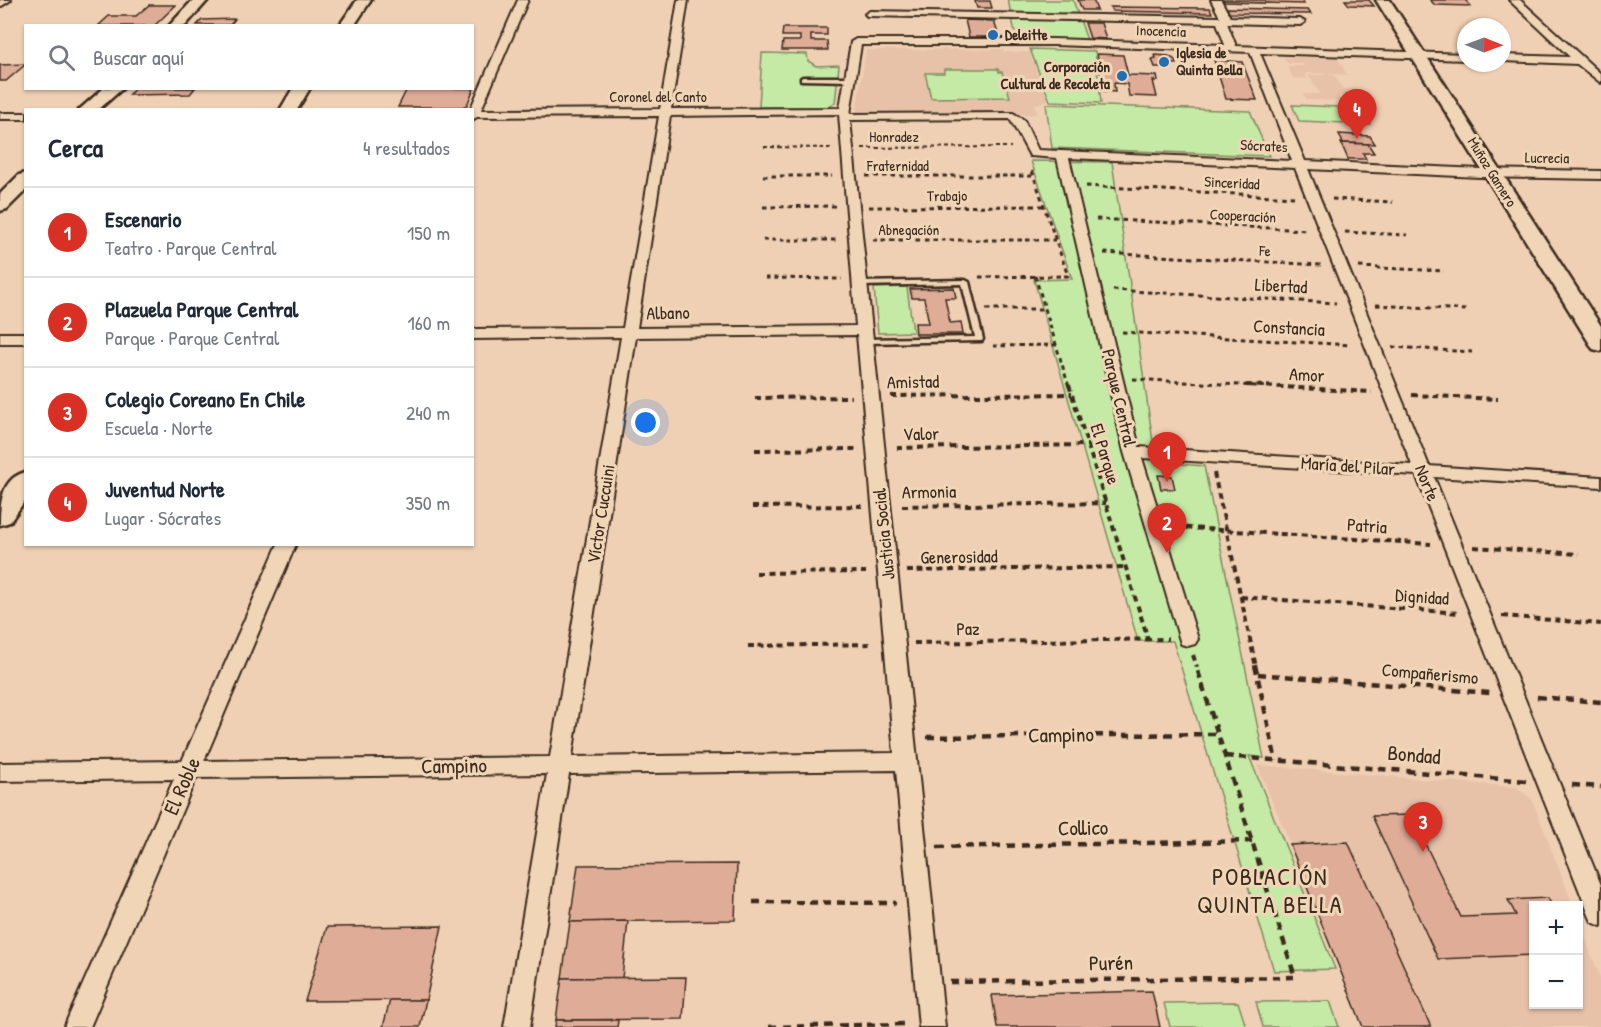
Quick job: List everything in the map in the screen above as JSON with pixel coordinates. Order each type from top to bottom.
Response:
[{"type":"street","points":[[0,4],[6,0]]},
{"type":"street","points":[[178,24],[201,0]]},
{"type":"street","points":[[347,24],[364,0]]},
{"type":"street","points":[[474,113],[523,0]]},
{"type":"street","name":"Víctor Cuccuini","points":[[517,1027],[683,0]]},
{"type":"street","points":[[1216,0],[1225,17],[1222,22],[1232,49]]},
{"type":"street","name":"Muñoz Gamero","points":[[1383,0],[1601,344]]},
{"type":"street","points":[[1514,0],[1601,80]]},
{"type":"street","points":[[870,14],[1007,25],[1224,20],[1300,22]]},
{"type":"street","name":"Inocencia","points":[[856,42],[1007,25],[1232,49],[1457,57]]},
{"type":"street","name":"Justicia Social","points":[[856,42],[844,114],[850,207],[865,336],[932,1025]]},
{"type":"street","name":"Norte","points":[[1254,50],[1480,615],[1598,902]]},
{"type":"street","points":[[1511,58],[1580,61]]},
{"type":"street","points":[[90,108],[114,90]]},
{"type":"street","points":[[105,108],[114,90]]},
{"type":"street","points":[[289,108],[301,90]]},
{"type":"street","name":"Coronel del Canto","points":[[474,115],[665,112],[1013,116],[1018,120],[1034,153]]},
{"type":"street","points":[[0,116],[24,116]]},
{"type":"street","name":"Sócrates","points":[[1034,153],[1493,173]]},
{"type":"street","name":"Parque Central","points":[[1062,154],[1132,452],[1188,639]]},
{"type":"street","name":"Lucrecia","points":[[1493,173],[1601,175]]},
{"type":"street","points":[[0,205],[24,181]]},
{"type":"street","name":"Albano","points":[[474,334],[630,332],[865,336]]},
{"type":"street","points":[[0,338],[24,338]]},
{"type":"street","name":"María del Pilar","points":[[1132,452],[1601,482]]},
{"type":"street","points":[[0,516],[24,483]]},
{"type":"street","name":"El Roble","points":[[77,1027],[286,546]]},
{"type":"street","name":"Campino","points":[[0,772],[907,761]]},
{"type":"lane","points":[[803,79],[849,79]]},
{"type":"lane","points":[[859,284],[965,282],[979,339],[865,336]]},
{"type":"path","name":"Honradez","points":[[764,147],[1012,147]]},
{"type":"path","points":[[1030,166],[1068,276]]},
{"type":"path","name":"Fraternidad","points":[[763,176],[1034,176]]},
{"type":"path","name":"Sinceridad","points":[[1070,185],[1393,202]]},
{"type":"path","name":"Trabajo","points":[[763,207],[1044,206]]},
{"type":"path","name":"Cooperación","points":[[1078,218],[1407,235]]},
{"type":"path","name":"Abnegación","points":[[763,240],[1055,240]]},
{"type":"path","name":"Fe","points":[[1086,252],[1444,271]]},
{"type":"path","name":"El Parque","points":[[1035,276],[1148,639]]},
{"type":"path","name":"Libertad","points":[[1094,289],[1466,310]]},
{"type":"path","points":[[971,310],[1046,309]]},
{"type":"path","name":"Constancia","points":[[1104,331],[1472,352]]},
{"type":"path","name":"Amor","points":[[1115,378],[1498,399]]},
{"type":"path","name":"Amistad","points":[[755,398],[1072,394]]},
{"type":"path","name":"Valor","points":[[755,450],[1088,445]]},
{"type":"path","points":[[1210,457],[1276,760]]},
{"type":"path","name":"Armonia","points":[[752,507],[1106,503]]},
{"type":"path","name":"Patria","points":[[1153,525],[1579,554]]},
{"type":"path","name":"Generosidad","points":[[756,573],[1126,567]]},
{"type":"path","name":"Dignidad","points":[[1241,597],[1601,624]]},
{"type":"path","points":[[1188,639],[1252,841]]},
{"type":"path","name":"Paz","points":[[748,646],[1188,639]]},
{"type":"path","name":"Compañerismo","points":[[1258,674],[1601,702]]},
{"type":"path","name":"Campino","points":[[905,737],[1218,734]]},
{"type":"path","name":"Bondad","points":[[1225,756],[1601,787]]},
{"type":"path","name":"Collico","points":[[916,848],[1252,841]]},
{"type":"path","name":"Purén","points":[[928,982],[1295,977],[1252,841]]},
{"type":"path","points":[[753,902],[921,903]]},
{"type":"path","points":[[769,1027],[932,1025]]},
{"type":"shaded area","points":[[1003,49],[1004,52],[1030,52],[1048,100],[1035,105],[1037,114],[863,115],[856,112],[866,50]]},
{"type":"shaded area","points":[[1283,57],[1338,58],[1347,75],[1305,73],[1307,79],[1293,78],[1287,66],[1304,66],[1302,63],[1287,63]]},
{"type":"shaded area","points":[[1308,75],[1334,75],[1343,89],[1357,89],[1361,96],[1338,96],[1341,101],[1307,100],[1303,94],[1320,94]]},
{"type":"shaded area","points":[[1257,765],[1516,787],[1532,799],[1571,901],[1529,901],[1529,1009],[1583,1009],[1583,932],[1601,980],[1601,1027],[1367,1027]]},
{"type":"green space","points":[[1008,0],[1073,0],[1087,40],[1016,37]]},
{"type":"green space","points":[[1030,49],[1095,51],[1101,103],[1050,101]]},
{"type":"green space","points":[[762,53],[807,54],[808,61],[816,66],[839,65],[835,103],[828,107],[759,107]]},
{"type":"green space","points":[[944,69],[998,69],[1002,72],[1010,97],[931,98],[925,73],[944,73]]},
{"type":"green space","points":[[1046,104],[1250,111],[1269,156],[1052,148]]},
{"type":"green space","points":[[1292,105],[1361,108],[1370,124],[1299,121]]},
{"type":"green space","points":[[1031,161],[1112,162],[1156,462],[1204,466],[1264,758],[1249,756],[1335,969],[1274,971],[1173,641],[1138,641],[1034,280],[1072,279]]},
{"type":"green space","points":[[907,287],[913,332],[878,333],[874,288]]},
{"type":"green space","points":[[1330,1001],[1339,1027],[1263,1027],[1256,1002]]},
{"type":"green space","points":[[1238,1002],[1246,1027],[1170,1027],[1164,1003]]},
{"type":"building","points":[[1078,0],[1093,0],[1097,10],[1082,10]]},
{"type":"building","points":[[1223,0],[1301,0],[1304,4],[1224,2]]},
{"type":"building","points":[[1345,0],[1369,0],[1374,6],[1349,5]]},
{"type":"building","points":[[1430,0],[1465,0],[1471,6],[1435,5]]},
{"type":"building","points":[[975,1],[990,1],[992,8],[977,8]]},
{"type":"building","points":[[149,5],[176,5],[156,24],[100,24],[109,16],[136,16]]},
{"type":"building","points":[[1110,7],[1210,8],[1212,13],[1112,11]]},
{"type":"building","points":[[1227,8],[1308,10],[1311,14],[1229,13]]},
{"type":"building","points":[[235,19],[231,24],[198,24],[202,20]]},
{"type":"building","points":[[965,20],[994,21],[999,37],[969,37]]},
{"type":"building","points":[[1085,23],[1101,23],[1106,39],[1090,38]]},
{"type":"building","points":[[783,28],[827,28],[827,35],[811,35],[811,41],[827,41],[828,50],[782,50],[783,41],[800,41],[800,36],[782,36]]},
{"type":"building","name":"Corporación Cultural de Recoleta","points":[[1097,54],[1123,55],[1128,75],[1157,76],[1158,81],[1153,81],[1157,97],[1129,96],[1127,84],[1114,83],[1115,92],[1104,91]]},
{"type":"building","name":"Iglesia de Quinta Bella","points":[[1155,55],[1169,56],[1175,60],[1176,64],[1162,63],[1163,67],[1155,67],[1152,59],[1156,58]]},
{"type":"building","points":[[1214,60],[1242,62],[1257,100],[1226,99]]},
{"type":"building","points":[[24,64],[6,81],[0,81],[0,65]]},
{"type":"building","points":[[133,90],[193,90],[190,94],[129,95]]},
{"type":"building","points":[[406,90],[473,90],[467,105],[462,107],[398,107]]},
{"type":"building","points":[[1339,134],[1370,136],[1375,144],[1343,143]]},
{"type":"building","points":[[1341,143],[1368,144],[1374,153],[1363,153],[1366,159],[1348,159]]},
{"type":"building","points":[[954,288],[956,298],[945,298],[950,323],[961,322],[963,334],[916,334],[915,323],[929,323],[924,298],[912,298],[910,289]]},
{"type":"building","points":[[1158,475],[1172,476],[1175,489],[1161,489]]},
{"type":"building","points":[[1411,815],[1461,917],[1516,915],[1508,900],[1548,898],[1550,901],[1529,901],[1529,955],[1438,959],[1372,816]]},
{"type":"building","points":[[1348,842],[1431,1027],[1363,1027],[1290,845]]},
{"type":"building","points":[[737,864],[735,920],[570,922],[578,865]]},
{"type":"building","points":[[628,921],[622,978],[562,978],[570,922]]},
{"type":"building","points":[[442,926],[426,1000],[305,1001],[327,927]]},
{"type":"building","points":[[686,977],[683,1019],[556,1020],[562,978]]},
{"type":"building","points":[[1152,991],[1160,1027],[997,1027],[992,995]]},
{"type":"building","points":[[390,1000],[426,1000],[420,1027],[383,1027]]},
{"type":"building","points":[[556,1020],[618,1020],[617,1027],[555,1027]]},
{"type":"place","name":"Deleitte","points":[[993,35]]},
{"type":"place","name":"Iglesia de Quinta Bella","points":[[1164,62]]},
{"type":"place","name":"Corporación Cultural de Recoleta","points":[[1122,76]]},
{"type":"place","name":"Juventud Norte","points":[[1357,139]]},
{"type":"place","name":"Escenario","points":[[1167,482]]},
{"type":"place","name":"Plazuela Parque Central","points":[[1167,553]]},
{"type":"place","name":"Colegio Coreano En Chile","points":[[1423,852]]},
{"type":"district","name":"POBLACIÓN QUINTA BELLA","points":[[1270,891]]}]
